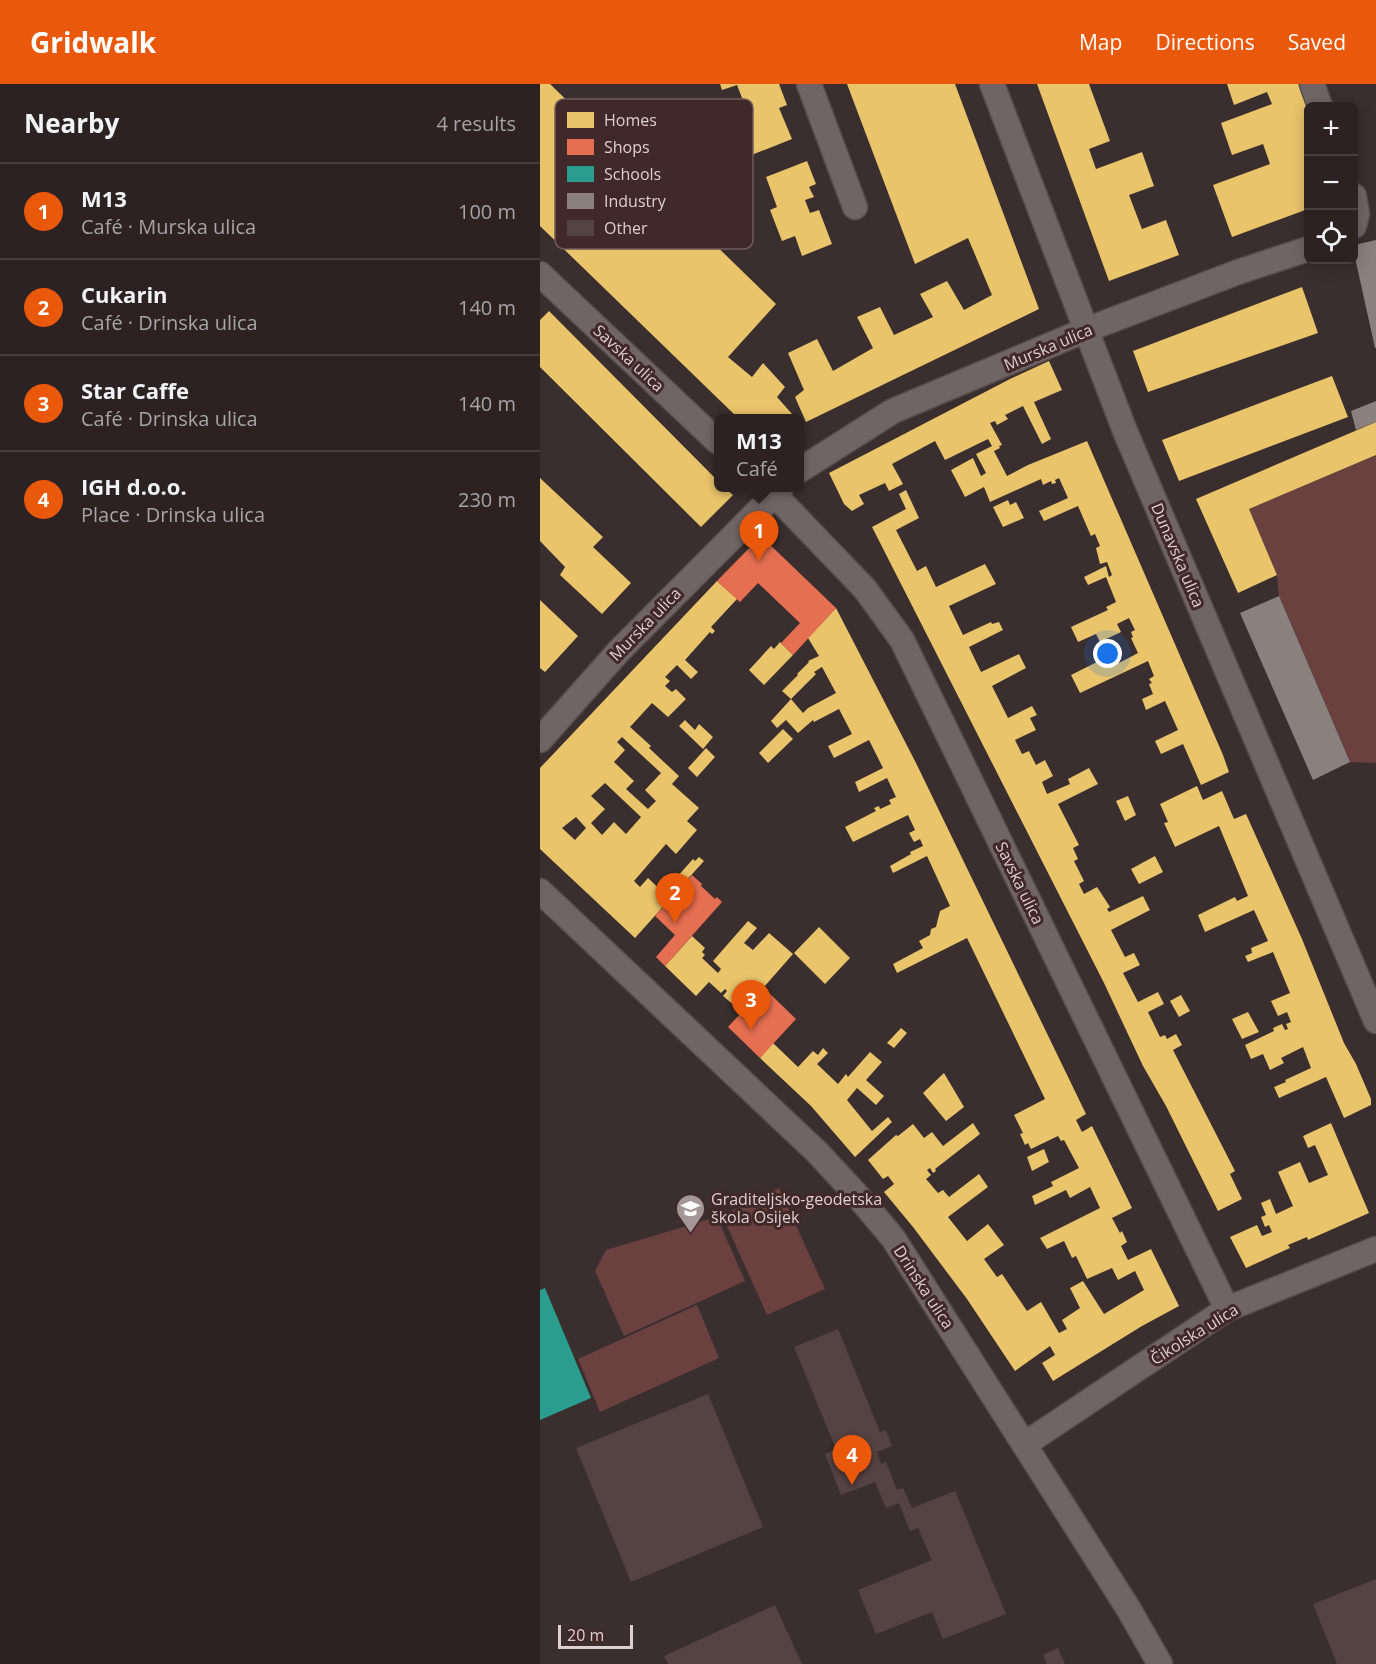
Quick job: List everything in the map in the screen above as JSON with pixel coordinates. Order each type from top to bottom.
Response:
[{"type":"street","points":[[809,84],[855,207]]},
{"type":"street","name":"Dunavska ulica","points":[[992,84],[1125,430],[1376,1021]]},
{"type":"street","points":[[1312,84],[1319,102]]},
{"type":"street","name":"Murska ulica","points":[[804,467],[893,411],[1086,330],[1238,272],[1304,250]]},
{"type":"street","name":"Savska ulica","points":[[543,282],[714,438]]},
{"type":"street","name":"Murska ulica","points":[[540,740],[618,652],[773,492]]},
{"type":"street","name":"Savska ulica","points":[[777,492],[866,589],[902,640],[1227,1310]]},
{"type":"street","name":"Drinska ulica","points":[[540,891],[817,1152],[893,1238],[1128,1608],[1160,1664]]},
{"type":"street","name":"Čikolska ulica","points":[[1025,1444],[1227,1310],[1376,1249]]},
{"type":"shaded area","points":[[1376,455],[1376,763],[1350,762],[1279,596],[1277,575],[1249,509]]},
{"type":"shaded area","points":[[779,1188],[825,1289],[767,1315],[722,1215]]},
{"type":"shaded area","points":[[717,1217],[745,1281],[624,1336],[595,1271],[606,1250]]},
{"type":"shaded area","points":[[697,1305],[719,1358],[600,1412],[578,1359]]},
{"type":"building: Homes","points":[[540,84],[550,84],[565,99],[555,99],[555,241],[540,226]]},
{"type":"building: Homes","points":[[720,84],[779,84],[787,105],[779,108],[792,139],[753,154],[753,99],[742,99],[737,85],[722,90]]},
{"type":"building: Homes","points":[[847,84],[955,84],[1039,309],[806,422],[795,397],[804,390],[788,353],[817,339],[833,371],[873,348],[857,317],[880,307],[894,335],[933,317],[920,294],[947,281],[964,310],[992,295],[968,238],[915,264]]},
{"type":"building: Homes","points":[[1037,84],[1089,84],[1110,141],[1089,149],[1096,169],[1142,152],[1154,186],[1129,195],[1142,229],[1166,220],[1179,255],[1109,281]]},
{"type":"building: Homes","points":[[1227,84],[1302,84],[1307,102],[1304,102],[1304,210],[1232,237],[1213,185],[1270,164],[1263,144],[1232,155],[1221,123],[1272,104],[1267,92],[1234,105]]},
{"type":"building: Homes","points":[[807,161],[816,184],[809,187],[814,197],[805,200],[810,213],[819,210],[832,244],[802,256],[795,236],[782,241],[770,210],[777,207],[766,177]]},
{"type":"building: Homes","points":[[564,249],[720,249],[776,304],[728,357],[752,377],[763,363],[785,387],[777,397],[792,414],[734,414]]},
{"type":"building: Homes","points":[[1302,287],[1318,333],[1148,392],[1133,351]]},
{"type":"building: Homes","points":[[549,311],[714,477],[714,492],[730,492],[733,495],[701,527],[540,367],[540,320]]},
{"type":"building: Homes","points":[[1049,361],[1062,390],[1034,402],[1051,439],[1042,444],[1023,406],[1005,415],[1008,419],[997,425],[995,421],[990,423],[1002,445],[994,451],[1007,476],[1087,441],[1229,772],[1201,785],[1183,744],[1161,754],[1155,741],[1178,730],[1165,701],[1146,710],[1142,699],[1153,694],[1149,684],[1152,683],[1149,679],[1154,676],[1148,661],[1080,693],[1071,675],[1115,653],[1119,663],[1138,653],[1131,638],[1133,637],[1131,632],[1135,630],[1129,618],[1117,624],[1121,632],[1100,642],[1096,634],[1078,642],[1071,627],[1108,610],[1106,607],[1116,602],[1106,577],[1088,585],[1084,577],[1106,566],[1109,577],[1112,575],[1107,562],[1100,564],[1096,548],[1100,546],[1095,534],[1091,536],[1078,506],[1044,521],[1039,511],[1068,498],[1059,478],[1055,480],[1056,483],[1052,484],[1051,481],[1043,485],[1041,479],[990,502],[984,487],[965,497],[951,470],[973,458],[981,476],[986,473],[976,454],[992,446],[988,439],[945,460],[935,441],[892,464],[903,484],[889,491],[885,483],[859,495],[864,504],[852,511],[844,504],[829,473]]},
{"type":"building: Homes","points":[[1332,376],[1348,417],[1179,481],[1162,440]]},
{"type":"building: Homes","points":[[1376,422],[1376,455],[1249,509],[1277,575],[1238,593],[1196,499]]},
{"type":"building: Homes","points":[[540,478],[603,537],[593,547],[631,583],[602,614],[560,575],[565,567],[540,541]]},
{"type":"building: Homes","points":[[906,490],[919,518],[896,530],[917,571],[926,566],[936,587],[985,564],[996,584],[949,606],[963,635],[991,622],[992,624],[999,622],[1003,630],[969,647],[981,672],[1019,654],[1026,668],[992,686],[1008,718],[1032,706],[1037,715],[1030,718],[1036,730],[1015,740],[1022,754],[1029,751],[1036,765],[1045,760],[1053,776],[1042,782],[1047,794],[1070,784],[1068,779],[1089,768],[1098,784],[1058,804],[1079,845],[1073,848],[1078,859],[1074,861],[1084,881],[1079,884],[1084,894],[1097,887],[1110,907],[1107,909],[1109,912],[1143,896],[1150,910],[1111,930],[1125,957],[1134,953],[1140,965],[1123,973],[1138,1002],[1158,992],[1164,1004],[1148,1012],[1160,1037],[1165,1035],[1167,1039],[1176,1034],[1182,1045],[1173,1050],[1235,1171],[1230,1174],[1242,1199],[1218,1211],[872,527],[906,509],[899,494]]},
{"type":"building: Homes","points":[[1008,500],[1010,505],[1016,502],[1024,518],[1003,527],[993,507]]},
{"type":"building: Homes","points":[[717,581],[737,599],[711,627],[715,631],[712,634],[710,632],[685,660],[698,672],[691,679],[677,665],[665,677],[670,681],[665,686],[672,692],[676,689],[686,699],[668,717],[652,703],[630,727],[679,776],[672,784],[699,808],[687,821],[697,830],[676,854],[666,844],[634,881],[640,887],[648,878],[670,899],[635,938],[540,849],[540,768]],"holes":[[[622,737],[661,773],[645,790],[656,801],[648,809],[626,789],[634,781],[614,762],[625,750],[617,742]],[[605,783],[641,817],[626,834],[614,822],[602,835],[591,823],[605,809],[591,796]],[[576,817],[586,828],[575,840],[562,828]]]},
{"type":"building: Homes","points":[[540,600],[578,636],[545,672],[540,668]]},
{"type":"building: Homes","points":[[836,608],[916,763],[1086,1114],[1076,1120],[1082,1132],[1092,1126],[1132,1208],[1112,1218],[1127,1242],[1121,1246],[1128,1260],[1151,1249],[1179,1306],[1053,1381],[1042,1363],[1055,1355],[1050,1346],[1015,1371],[967,1299],[884,1192],[894,1184],[888,1176],[883,1179],[868,1160],[896,1135],[898,1136],[913,1124],[924,1138],[932,1132],[943,1146],[973,1123],[980,1134],[935,1169],[936,1171],[933,1173],[930,1168],[927,1170],[931,1175],[926,1179],[938,1193],[943,1190],[949,1197],[979,1174],[988,1187],[948,1217],[967,1241],[988,1224],[1004,1245],[984,1259],[997,1277],[1002,1274],[1027,1311],[1041,1302],[1059,1333],[1067,1329],[1062,1320],[1080,1308],[1070,1288],[1083,1281],[1104,1314],[1144,1290],[1135,1271],[1118,1280],[1112,1268],[1087,1279],[1076,1256],[1072,1258],[1064,1241],[1047,1249],[1040,1238],[1100,1208],[1090,1187],[1070,1198],[1066,1190],[1035,1205],[1032,1196],[1053,1186],[1051,1182],[1079,1168],[1064,1140],[1061,1141],[1058,1136],[1031,1149],[1028,1143],[1025,1145],[1020,1134],[1023,1133],[1014,1115],[1045,1099],[967,938],[897,973],[893,964],[923,948],[919,941],[930,935],[931,929],[936,927],[940,911],[950,906],[927,856],[893,873],[890,866],[923,846],[920,839],[914,842],[909,833],[915,830],[908,815],[853,842],[845,827],[876,811],[874,808],[879,806],[880,809],[891,804],[889,800],[896,797],[887,778],[859,792],[855,782],[883,768],[869,740],[834,758],[828,746],[852,734],[839,709],[814,722],[813,720],[798,733],[786,720],[777,728],[771,721],[791,699],[782,691],[808,661],[819,656],[808,638]],"holes":[[[822,667],[836,693],[803,713],[791,699],[816,674],[814,672]]]},
{"type":"building: Homes","points":[[780,642],[793,655],[764,685],[749,670],[771,646],[774,649]]},
{"type":"building: Homes","points":[[685,720],[695,730],[699,724],[713,737],[703,749],[679,726]]},
{"type":"building: Homes","points":[[783,729],[793,739],[768,763],[759,753]]},
{"type":"building: Homes","points":[[706,748],[715,757],[697,777],[688,768]]},
{"type":"building: Homes","points":[[1197,786],[1203,800],[1222,791],[1234,819],[1246,814],[1302,939],[1344,1043],[1356,1064],[1371,1099],[1371,1105],[1344,1118],[1326,1077],[1279,1098],[1274,1087],[1311,1068],[1303,1047],[1281,1058],[1284,1063],[1270,1070],[1263,1054],[1251,1059],[1245,1045],[1274,1031],[1273,1028],[1282,1024],[1285,1030],[1288,1029],[1286,1024],[1291,1022],[1287,1012],[1278,1016],[1271,1001],[1290,993],[1273,952],[1248,962],[1245,956],[1252,953],[1251,948],[1268,941],[1254,910],[1205,932],[1198,915],[1235,897],[1237,901],[1248,896],[1219,826],[1175,847],[1164,823],[1168,822],[1160,804]]},
{"type":"building: Homes","points":[[1128,796],[1136,815],[1125,821],[1116,801]]},
{"type":"building: Homes","points":[[1155,856],[1163,872],[1139,884],[1131,869]]},
{"type":"building: Homes","points":[[699,857],[704,861],[676,892],[669,886],[693,859],[695,861]]},
{"type":"building: Homes","points":[[748,921],[757,928],[744,943],[753,950],[769,933],[793,954],[742,1012],[723,996],[727,991],[725,989],[721,993],[709,982],[696,996],[665,966],[692,936],[705,948],[702,952],[705,955],[702,958],[718,973],[721,969],[713,961]]},
{"type":"building: Homes","points":[[819,927],[850,958],[825,984],[794,953]]},
{"type":"building: Homes","points":[[1181,995],[1190,1011],[1179,1017],[1170,1001]]},
{"type":"building: Homes","points":[[1248,1012],[1259,1032],[1242,1039],[1232,1019]]},
{"type":"building: Homes","points":[[901,1028],[907,1033],[894,1048],[887,1043]]},
{"type":"building: Homes","points":[[773,1043],[798,1067],[813,1051],[818,1055],[823,1048],[828,1053],[817,1064],[838,1084],[846,1074],[848,1077],[870,1052],[882,1062],[866,1080],[884,1096],[876,1105],[857,1088],[847,1100],[872,1131],[888,1117],[892,1122],[855,1157],[811,1106],[760,1058]]},
{"type":"building: Homes","points":[[944,1073],[964,1107],[946,1121],[923,1093]]},
{"type":"building: Homes","points":[[1331,1123],[1369,1213],[1308,1240],[1307,1237],[1288,1245],[1290,1248],[1246,1268],[1230,1237],[1257,1225],[1262,1236],[1272,1232],[1269,1225],[1265,1227],[1261,1217],[1266,1215],[1261,1203],[1270,1199],[1276,1214],[1293,1206],[1278,1172],[1300,1162],[1309,1183],[1328,1175],[1315,1145],[1308,1148],[1303,1136]]},
{"type":"building: Homes","points":[[1044,1149],[1049,1162],[1032,1171],[1027,1157]]},
{"type":"building: Shops","points":[[764,539],[836,608],[793,655],[781,643],[800,623],[758,583],[740,602],[717,581],[757,540]]},
{"type":"building: Shops","points":[[692,875],[715,899],[717,897],[722,902],[665,966],[656,957],[675,935],[655,916]]},
{"type":"building: Shops","points":[[764,988],[796,1019],[760,1058],[728,1027]]},
{"type":"building: Schools","points":[[545,1288],[591,1398],[540,1420],[540,1290]]},
{"type":"building: Industry","points":[[1376,240],[1376,348],[1356,264],[1358,244]]},
{"type":"building: Industry","points":[[1376,401],[1376,422],[1356,430],[1351,411]]},
{"type":"building: Industry","points":[[1279,596],[1350,762],[1313,780],[1240,613]]},
{"type":"building: Other","points":[[838,1329],[880,1432],[886,1430],[892,1446],[877,1452],[881,1464],[886,1462],[897,1490],[903,1488],[912,1508],[955,1491],[1006,1614],[943,1639],[932,1612],[876,1634],[858,1590],[932,1560],[918,1528],[910,1531],[899,1503],[886,1508],[875,1482],[841,1495],[825,1454],[836,1449],[794,1347]]},
{"type":"building: Other","points":[[708,1394],[763,1527],[631,1582],[576,1448]]},
{"type":"building: Other","points":[[1376,1579],[1376,1664],[1337,1664],[1313,1604]]},
{"type":"building: Other","points":[[775,1605],[802,1664],[668,1664],[664,1656]]},
{"type":"building: Other","points":[[1058,1648],[1065,1664],[1047,1664],[1043,1655]]},
{"type":"place","name":"M13","points":[[759,561]]},
{"type":"place","name":"Cukarin","points":[[675,923]]},
{"type":"place","name":"Star Caffe","points":[[751,1030]]},
{"type":"place","name":"Graditeljsko-geodetska škola Osijek","points":[[690,1234]]},
{"type":"place","name":"IGH d.o.o.","points":[[852,1485]]}]
